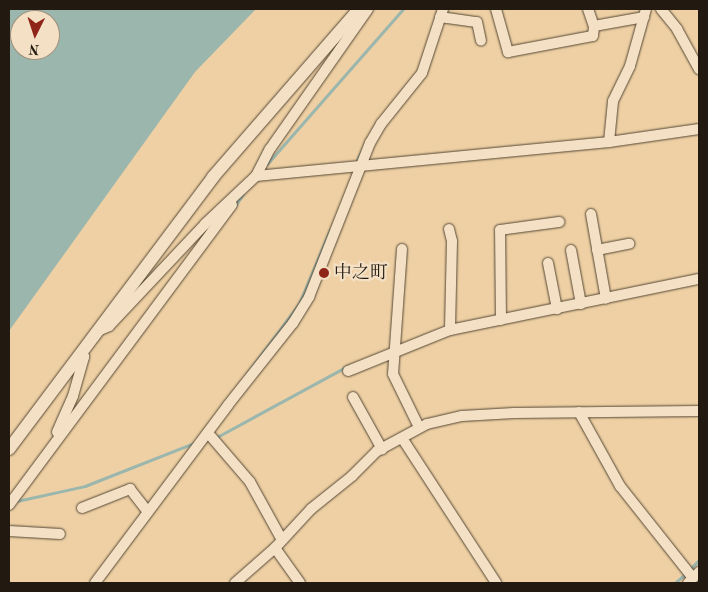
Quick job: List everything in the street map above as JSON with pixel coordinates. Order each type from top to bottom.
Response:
[{"type":"street","points":[[9,449],[213,178],[359,9]]},
{"type":"street","points":[[98,332],[109,326],[244,185],[256,176],[270,149],[368,9]]},
{"type":"street","points":[[496,9],[508,52],[593,36],[594,26],[588,9]]},
{"type":"street","points":[[662,9],[677,29],[699,69]]},
{"type":"street","points":[[95,583],[293,323],[309,297],[358,174],[359,166],[381,124],[422,73],[442,13],[478,22],[481,41]]},
{"type":"street","points":[[594,26],[645,13]]},
{"type":"street","points":[[609,142],[613,101],[630,66],[645,13]]},
{"type":"street","points":[[256,176],[609,142],[699,130]]},
{"type":"street","points":[[9,505],[244,185]]},
{"type":"street","points":[[591,214],[606,296]]},
{"type":"street","points":[[501,317],[500,230],[558,222]]},
{"type":"street","points":[[448,229],[452,241],[450,327]]},
{"type":"street","points":[[597,250],[629,244]]},
{"type":"street","points":[[402,249],[393,350],[393,374],[418,427]]},
{"type":"street","points":[[571,250],[580,301]]},
{"type":"street","points":[[548,263],[556,306]]},
{"type":"street","points":[[348,371],[450,327],[699,279]]},
{"type":"street","points":[[52,446],[73,396],[84,358],[81,355]]},
{"type":"street","points":[[353,397],[382,449]]},
{"type":"street","points":[[235,583],[278,544],[311,509],[382,449],[418,427],[462,416],[579,412],[699,411]]},
{"type":"street","points":[[579,412],[620,486],[693,578]]},
{"type":"street","points":[[208,433],[250,482],[278,544],[300,583]]},
{"type":"street","points":[[402,438],[496,583]]},
{"type":"street","points":[[82,508],[130,489],[148,512]]},
{"type":"street","points":[[9,531],[60,534]]},
{"type":"water","points":[[9,9],[256,9],[195,72],[9,331]]},
{"type":"waterway","points":[[267,164],[403,9]]},
{"type":"waterway","points":[[357,160],[363,148]]},
{"type":"waterway","points":[[235,206],[243,194]]},
{"type":"waterway","points":[[246,375],[299,304],[330,230]]},
{"type":"waterway","points":[[217,437],[348,366]]},
{"type":"waterway","points":[[17,501],[85,486],[194,443]]},
{"type":"waterway","points":[[690,569],[699,560]]},
{"type":"waterway","points":[[675,583],[684,575]]},
{"type":"place","name":"中之町","points":[[324,273]]}]
